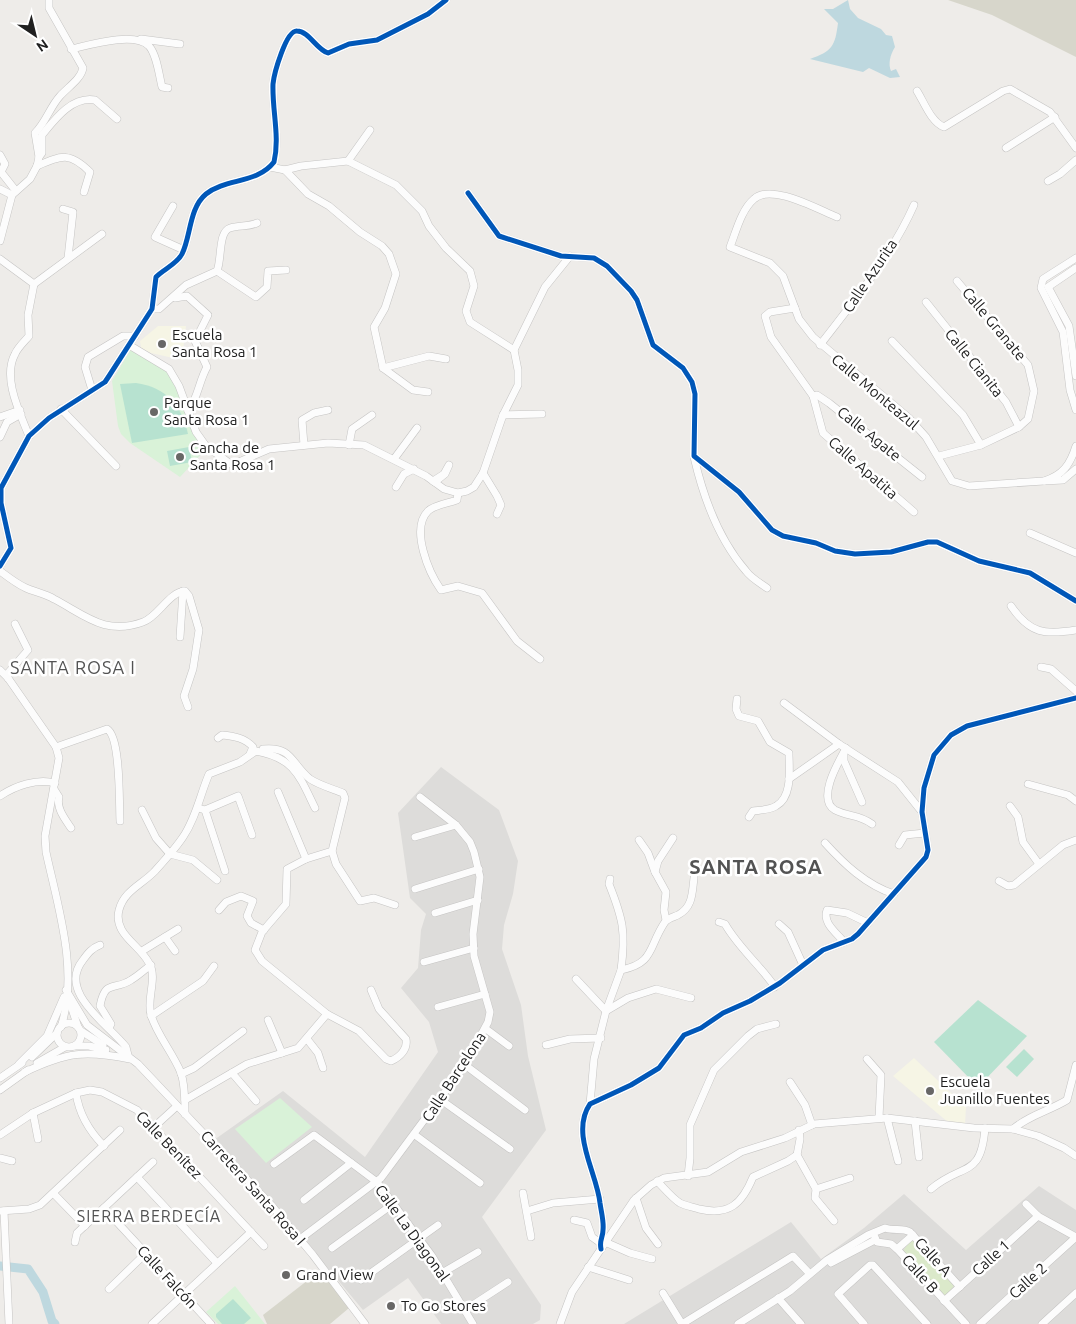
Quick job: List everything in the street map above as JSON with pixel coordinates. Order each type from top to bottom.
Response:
[{"type":"street","points":[[39,157],[35,133],[45,122],[58,98],[82,74],[81,62],[71,49],[49,8],[49,0]]},
{"type":"street","points":[[0,566],[12,548],[1,503],[1,488],[29,436],[61,410],[104,382],[152,309],[156,277],[177,261],[184,250],[194,213],[206,194],[255,177],[270,166],[276,155],[273,83],[282,57],[284,42],[291,33],[296,31],[304,33],[321,51],[328,53],[349,44],[377,40],[428,14],[446,0]]},
{"type":"street","points":[[132,41],[134,38],[180,44]]},
{"type":"street","points":[[71,49],[119,39],[149,45],[162,87],[168,88]]},
{"type":"street","points":[[917,91],[938,125],[944,126],[1003,91],[1010,90],[1050,112],[1076,148]]},
{"type":"street","points":[[0,240],[14,193],[30,179],[42,154],[42,135],[62,112],[79,101],[95,100],[117,119]]},
{"type":"street","points":[[1006,148],[1055,117]]},
{"type":"street","points":[[348,161],[370,130]]},
{"type":"street","points":[[0,155],[5,164],[1,172],[14,193]]},
{"type":"street","points":[[37,166],[58,156],[69,157],[78,161],[90,172],[84,192]]},
{"type":"street","points":[[1048,181],[1067,169],[1076,160]]},
{"type":"street","points":[[284,170],[300,166],[348,161],[396,186],[422,211],[429,226],[446,248],[470,271],[474,286],[466,311],[470,322],[514,350]]},
{"type":"street","points":[[270,166],[284,170],[308,194],[329,206],[360,232],[382,246],[389,254],[396,274],[386,308],[374,327],[383,368],[413,390],[428,392]]},
{"type":"street","points":[[0,189],[14,193]]},
{"type":"street","name":"Calle Monteazul","points":[[837,217],[782,195],[768,192],[755,197],[747,206],[730,247],[770,263],[783,276],[799,319],[820,345],[909,418],[926,437],[939,456],[948,476],[958,484],[1044,480],[1074,466],[1076,446]]},
{"type":"street","points":[[468,193],[498,236],[570,256],[594,258],[607,266],[637,300],[653,346],[683,368],[692,382],[695,394],[694,456],[701,486],[730,550],[747,573],[767,588]]},
{"type":"street","name":"Calle Azurita","points":[[820,345],[854,301],[885,255],[905,224],[914,205]]},
{"type":"street","points":[[173,206],[155,237],[184,250]]},
{"type":"street","points":[[63,209],[73,212],[68,258]]},
{"type":"street","points":[[152,309],[159,309],[186,285],[217,271],[221,260],[221,242],[224,232],[230,228],[244,228],[257,223]]},
{"type":"street","points":[[29,436],[12,385],[12,366],[14,354],[29,336],[28,315],[34,284],[102,234]]},
{"type":"street","points":[[129,345],[168,369],[179,386],[188,411],[206,446],[232,465],[269,449],[304,445],[364,445],[414,470],[444,489],[458,493],[474,487],[484,473],[503,416],[518,384],[518,370],[514,350],[545,287],[570,256]]},
{"type":"street","points":[[1076,258],[1042,279],[1041,288],[1060,325],[1070,390],[1076,410]]},
{"type":"street","points":[[1,263],[34,284]]},
{"type":"street","points":[[1076,268],[1048,287],[1068,326],[1076,376]]},
{"type":"street","points":[[217,271],[256,297],[267,288],[268,270],[286,270]]},
{"type":"street","name":"Calle Granate","points":[[957,281],[1028,365],[1034,391],[1028,419],[1019,427]]},
{"type":"street","points":[[170,300],[180,296],[187,296],[208,315],[195,341],[207,367],[198,382],[195,402],[188,411]]},
{"type":"street","name":"Calle Cianita","points":[[926,302],[1006,402],[1019,427]]},
{"type":"street","name":"Calle Apatita","points":[[795,308],[770,312],[765,316],[766,324],[771,337],[813,396],[823,433],[914,512]]},
{"type":"street","points":[[92,390],[85,367],[88,357],[123,336],[135,336]]},
{"type":"street","points":[[892,341],[963,414],[981,445]]},
{"type":"street","points":[[383,368],[423,357],[446,359]]},
{"type":"street","name":"Calle Agate","points":[[813,396],[817,396],[830,403],[922,477]]},
{"type":"street","points":[[61,410],[116,466]]},
{"type":"street","points":[[304,445],[302,420],[314,413],[328,410]]},
{"type":"street","points":[[0,417],[20,412]]},
{"type":"street","points":[[0,437],[7,422],[20,412]]},
{"type":"street","points":[[503,416],[542,414]]},
{"type":"street","points":[[349,444],[352,429],[372,415]]},
{"type":"street","points":[[939,456],[981,445],[1019,427]]},
{"type":"street","points":[[394,459],[416,428]]},
{"type":"street","points":[[694,456],[739,492],[772,530],[782,536],[816,543],[835,551],[855,554],[891,552],[928,542],[937,542],[979,561],[1030,573],[1076,601]]},
{"type":"street","points":[[396,488],[404,474],[414,470]]},
{"type":"street","points":[[484,473],[498,496],[500,505],[497,514]]},
{"type":"street","points":[[458,493],[457,500],[429,509],[422,519],[422,548],[432,577],[441,590],[458,586],[482,593],[518,641],[540,659]]},
{"type":"street","points":[[1030,533],[1076,553]]},
{"type":"street","points":[[0,571],[24,588],[53,598],[93,622],[107,626],[122,626],[143,622],[183,591]]},
{"type":"street","points":[[180,637],[183,591]]},
{"type":"street","points":[[183,591],[190,596],[199,630],[193,669],[184,696],[188,707]]},
{"type":"street","points":[[1011,606],[1027,626],[1053,634],[1076,630]]},
{"type":"street","points":[[8,678],[8,674],[28,650],[15,624]]},
{"type":"street","points":[[1041,667],[1050,669],[1076,691]]},
{"type":"street","points":[[0,670],[8,678],[56,747],[59,758],[45,836],[46,852],[67,948],[66,1009],[59,1030],[60,1042],[65,1047]]},
{"type":"street","points":[[590,1104],[624,1089],[659,1068],[684,1035],[701,1028],[723,1013],[775,987],[823,950],[858,934],[926,858],[928,850],[922,812],[924,788],[934,756],[951,735],[967,726],[1076,698]]},
{"type":"street","points":[[737,699],[736,709],[740,716],[758,721],[770,742],[789,753],[789,779],[786,793],[780,803],[776,807],[753,811],[749,818]]},
{"type":"street","points":[[784,703],[842,746],[898,782],[922,812]]},
{"type":"street","points":[[56,747],[107,729],[111,731],[116,744],[120,821]]},
{"type":"street","points":[[218,738],[222,735],[248,741],[253,747],[253,753]]},
{"type":"street","points":[[789,779],[842,746]]},
{"type":"street","points":[[842,746],[844,761],[862,802]]},
{"type":"street","points":[[842,746],[828,782],[830,804],[837,811],[863,817],[872,824]]},
{"type":"street","points":[[185,1114],[181,1074],[152,1016],[149,1001],[152,976],[151,965],[142,951],[121,932],[118,924],[119,910],[129,892],[152,874],[170,854],[202,809],[208,774],[240,762],[253,753],[268,749],[281,750],[288,754],[310,779],[343,793],[344,804],[332,851],[336,864],[360,901],[374,898],[395,905]]},
{"type":"street","points":[[253,753],[280,757],[291,766],[302,781],[314,808]]},
{"type":"street","points":[[0,796],[14,787],[45,781],[55,786],[60,797],[58,804],[71,828]]},
{"type":"street","points":[[1028,784],[1068,795],[1076,801]]},
{"type":"street","points":[[278,792],[306,859]]},
{"type":"street","points":[[202,809],[238,796],[252,835]]},
{"type":"street","name":"Calle Barcelona","points":[[300,1239],[376,1182],[415,1135],[465,1065],[486,1029],[490,1012],[474,948],[473,934],[478,900],[479,869],[470,842],[456,825],[420,796]]},
{"type":"street","points":[[1010,806],[1018,817],[1022,842],[1039,864]]},
{"type":"street","points":[[202,809],[224,871]]},
{"type":"street","points":[[142,810],[156,838],[170,854],[193,860],[217,880]]},
{"type":"street","points":[[415,837],[456,825]]},
{"type":"street","points":[[899,845],[906,835],[925,833]]},
{"type":"street","points":[[655,872],[658,861],[673,838]]},
{"type":"street","points":[[621,970],[637,967],[645,961],[666,920],[664,910],[666,892],[655,872],[648,852],[639,840]]},
{"type":"street","points":[[999,881],[1008,886],[1014,885],[1063,845],[1076,840]]},
{"type":"street","points":[[824,843],[877,889],[894,894]]},
{"type":"street","points":[[332,851],[306,859],[288,869],[286,904],[264,930],[254,950],[262,961],[327,1014],[359,1031],[386,1059],[391,1061],[404,1050],[407,1044],[406,1039],[379,1009],[371,990]]},
{"type":"street","points":[[415,889],[479,869]]},
{"type":"street","points":[[666,920],[678,915],[690,904],[694,878]]},
{"type":"street","points":[[602,1244],[603,1232],[600,1198],[586,1154],[584,1121],[590,1104],[594,1059],[601,1038],[606,1011],[621,970],[624,950],[622,918],[609,884],[610,879]]},
{"type":"street","points":[[219,910],[226,902],[241,896],[253,901],[247,916],[251,923],[264,930]]},
{"type":"street","points":[[435,913],[478,900]]},
{"type":"street","points":[[844,942],[828,924],[827,910],[847,913],[868,923]]},
{"type":"street","points":[[719,922],[725,924],[735,940],[761,966],[775,987]]},
{"type":"street","points":[[779,924],[788,932],[803,965]]},
{"type":"street","points":[[142,951],[178,929]]},
{"type":"street","points":[[165,937],[175,951]]},
{"type":"street","points":[[25,1072],[60,1057],[82,1053],[100,1053],[130,1058],[126,1047],[82,998],[75,984],[78,965],[91,950],[100,945]]},
{"type":"street","points":[[424,962],[474,948]]},
{"type":"street","points":[[109,1028],[110,1024],[100,1006],[102,994],[109,986],[130,981],[151,965]]},
{"type":"street","points":[[152,1016],[203,982],[214,966]]},
{"type":"street","points":[[576,979],[606,1011]]},
{"type":"street","points":[[606,1011],[628,998],[656,989],[691,998]]},
{"type":"street","points":[[0,1090],[51,1053],[65,1047],[75,1046],[80,1041],[79,1029],[66,990]]},
{"type":"street","points":[[19,1064],[47,1036],[58,1016],[66,990]]},
{"type":"street","name":"Carretera Santa Rosa I","points":[[66,990],[87,1025],[130,1058],[272,1206],[300,1239],[365,1324]]},
{"type":"street","points":[[438,1007],[485,994]]},
{"type":"street","points":[[185,1100],[247,1064],[298,1048],[327,1014]]},
{"type":"street","points":[[268,1020],[282,1053]]},
{"type":"street","points":[[0,1078],[19,1064],[36,1055],[59,1030],[69,1023],[79,1029]]},
{"type":"street","points":[[688,1176],[690,1125],[714,1070],[757,1029],[776,1024]]},
{"type":"street","name":"Carretera Santa Rosa I","points":[[79,1029],[94,1041],[130,1058]]},
{"type":"street","points":[[486,1029],[508,1046]]},
{"type":"street","points":[[181,1074],[194,1068],[243,1030]]},
{"type":"street","points":[[546,1045],[570,1039],[601,1038]]},
{"type":"street","points":[[307,1039],[318,1053],[324,1068]]},
{"type":"street","name":"Carretera Santa Rosa I","points":[[75,1046],[95,1046],[130,1058]]},
{"type":"street","points":[[867,1059],[881,1075],[883,1118],[898,1161]]},
{"type":"street","points":[[465,1065],[525,1110]]},
{"type":"street","points":[[1013,1129],[1024,1119],[1052,1109],[1067,1100],[1076,1065]]},
{"type":"street","points":[[232,1073],[256,1101]]},
{"type":"street","points":[[790,1082],[805,1105],[812,1125]]},
{"type":"street","name":"Calle Benítez","points":[[0,1135],[33,1113],[76,1093],[90,1090],[102,1092],[137,1110],[264,1246]]},
{"type":"street","points":[[76,1093],[87,1126],[104,1146]]},
{"type":"street","points":[[440,1100],[510,1149]]},
{"type":"street","points":[[154,1127],[178,1106]]},
{"type":"street","points":[[33,1113],[38,1139]]},
{"type":"street","points":[[560,1324],[572,1292],[602,1244],[636,1198],[658,1181],[671,1176],[688,1176],[708,1172],[741,1152],[785,1138],[812,1125],[883,1118],[1013,1129],[1038,1136],[1076,1156]]},
{"type":"street","points":[[916,1122],[919,1157]]},
{"type":"street","points":[[931,1189],[945,1178],[976,1164],[980,1156],[985,1128]]},
{"type":"street","points":[[9,1324],[7,1247],[2,1211],[29,1209],[40,1205],[54,1194],[120,1130]]},
{"type":"street","points":[[799,1130],[800,1139],[797,1155],[816,1189],[815,1198],[834,1221]]},
{"type":"street","points":[[415,1135],[480,1183]]},
{"type":"street","name":"Calle La Diagonal","points":[[274,1164],[314,1136],[376,1182],[419,1238],[474,1324]]},
{"type":"street","points":[[658,1181],[681,1203],[711,1211],[726,1210],[738,1202],[748,1189],[753,1177],[797,1155]]},
{"type":"street","points":[[0,1158],[12,1161]]},
{"type":"street","points":[[75,1242],[77,1233],[153,1162]]},
{"type":"street","points":[[304,1200],[351,1163]]},
{"type":"street","points":[[137,1177],[217,1263]]},
{"type":"street","points":[[816,1189],[850,1178]]},
{"type":"street","points":[[523,1193],[531,1237]]},
{"type":"street","points":[[54,1194],[85,1226]]},
{"type":"street","points":[[527,1211],[553,1203],[600,1198]]},
{"type":"street","points":[[636,1198],[646,1228],[658,1244]]},
{"type":"street","points":[[332,1248],[393,1204]]},
{"type":"street","points":[[1026,1204],[1038,1216],[1076,1237]]},
{"type":"street","name":"Calle Falcón","points":[[104,1208],[211,1324]]},
{"type":"street","name":"Calle 1","points":[[944,1301],[1038,1216]]},
{"type":"street","points":[[574,1220],[587,1223],[592,1237],[602,1244],[652,1259]]},
{"type":"street","points":[[361,1280],[438,1225]]},
{"type":"street","name":"Calle A","points":[[876,1236],[885,1228],[894,1231],[907,1230],[960,1287]]},
{"type":"street","points":[[152,1324],[251,1232]]},
{"type":"street","points":[[897,1249],[913,1235]]},
{"type":"street","points":[[745,1324],[780,1300],[809,1273],[865,1236],[876,1236]]},
{"type":"street","points":[[738,1324],[797,1291],[823,1268],[876,1236]]},
{"type":"street","name":"Calle B","points":[[876,1236],[897,1249],[966,1324]]},
{"type":"street","name":"Calle 2","points":[[980,1324],[1076,1237]]},
{"type":"street","points":[[442,1273],[478,1252]]},
{"type":"street","points":[[109,1289],[145,1254]]},
{"type":"street","points":[[663,1293],[682,1324],[793,1256],[809,1273]]},
{"type":"street","points":[[864,1324],[839,1296],[843,1288],[868,1266],[873,1265],[927,1324]]},
{"type":"street","points":[[588,1267],[629,1280]]},
{"type":"street","points":[[465,1310],[508,1282]]},
{"type":"street","points":[[1042,1324],[1076,1293]]},
{"type":"street","points":[[780,1300],[801,1324]]},
{"type":"shaded area","points":[[948,0],[1076,0],[1076,57],[992,15]]},
{"type":"shaded area","name":"Escuela Santa Rosa 1","points":[[158,326],[186,326],[182,360],[151,353],[141,348],[140,341]]},
{"type":"shaded area","points":[[441,767],[499,810],[518,861],[513,894],[504,925],[502,949],[521,1005],[528,1056],[546,1130],[482,1217],[541,1305],[540,1320],[533,1324],[441,1324],[408,1278],[363,1310],[284,1216],[214,1140],[283,1091],[365,1157],[438,1052],[429,1022],[401,988],[418,968],[421,930],[426,914],[410,898],[398,813]]},
{"type":"shaded area","name":"Escuela Juanillo Fuentes","points":[[914,1058],[966,1107],[965,1124],[949,1123],[893,1076]]},
{"type":"shaded area","points":[[1039,1186],[1076,1210],[1076,1324],[624,1324],[791,1222],[821,1259],[864,1228],[904,1194],[966,1250]]},
{"type":"shaded area","points":[[321,1270],[349,1308],[330,1324],[267,1324],[263,1315]]},
{"type":"green space","name":"Parque Santa Rosa 1","points":[[131,349],[169,373],[206,449],[180,477],[130,443],[121,434],[118,426],[112,381]]},
{"type":"green space","name":"Parque Santa Rosa 1","points":[[136,383],[156,389],[171,400],[182,415],[188,434],[132,443],[120,384]]},
{"type":"green space","name":"Cancha de Santa Rosa 1","points":[[189,447],[192,462],[170,466],[167,451]]},
{"type":"green space","points":[[978,1000],[1027,1036],[980,1085],[975,1084],[934,1042]]},
{"type":"green space","points":[[1024,1049],[1034,1059],[1017,1077],[1006,1067]]},
{"type":"green space","points":[[280,1098],[312,1127],[266,1163],[235,1129]]},
{"type":"green space","points":[[910,1241],[915,1241],[955,1285],[945,1296],[903,1251]]},
{"type":"green space","points":[[235,1286],[265,1324],[218,1324],[206,1312]]},
{"type":"green space","points":[[233,1299],[251,1318],[244,1324],[222,1324],[216,1317],[216,1314]]},
{"type":"water","points":[[848,0],[850,9],[858,18],[881,29],[886,35],[892,36],[895,47],[890,59],[890,68],[891,71],[896,69],[900,77],[890,78],[869,68],[863,72],[810,59],[828,50],[834,43],[838,23],[824,9],[833,9]]},
{"type":"waterway","points":[[0,1266],[28,1269],[43,1292],[52,1321],[55,1324]]},
{"type":"cycle path","points":[[0,566],[11,548],[1,503],[1,488],[29,436],[49,418],[105,382],[152,309],[156,277],[177,261],[182,254],[193,214],[200,200],[206,194],[223,185],[259,174],[274,162],[276,133],[273,84],[278,63],[289,37],[297,31],[301,32],[328,53],[349,44],[377,40],[428,14],[446,0]]},
{"type":"cycle path","points":[[468,193],[499,236],[561,256],[594,258],[607,266],[631,291],[637,300],[653,345],[683,368],[692,382],[695,394],[694,456],[739,492],[772,530],[783,536],[816,543],[835,551],[855,554],[891,552],[928,542],[937,542],[979,561],[1030,573],[1076,601]]},
{"type":"cycle path","points":[[601,1249],[600,1243],[603,1233],[602,1216],[598,1191],[586,1153],[583,1127],[585,1115],[590,1104],[631,1085],[659,1068],[684,1035],[701,1028],[723,1013],[750,1001],[780,983],[823,950],[852,939],[858,934],[926,857],[928,850],[922,812],[924,788],[934,755],[951,735],[967,726],[1076,698]]},
{"type":"place","name":"Escuela Santa Rosa 1","points":[[162,344]]},
{"type":"place","name":"Parque Santa Rosa 1","points":[[154,412]]},
{"type":"place","name":"Cancha de Santa Rosa 1","points":[[180,457]]},
{"type":"place","name":"Escuela Juanillo Fuentes","points":[[930,1091]]},
{"type":"place","name":"Grand View","points":[[286,1275]]},
{"type":"place","name":"To Go Stores","points":[[391,1306]]},
{"type":"district","name":"SANTA ROSA I","points":[[73,668]]},
{"type":"district","name":"SANTA ROSA","points":[[756,867]]},
{"type":"district","name":"SIERRA BERDECÍA","points":[[149,1216]]}]
